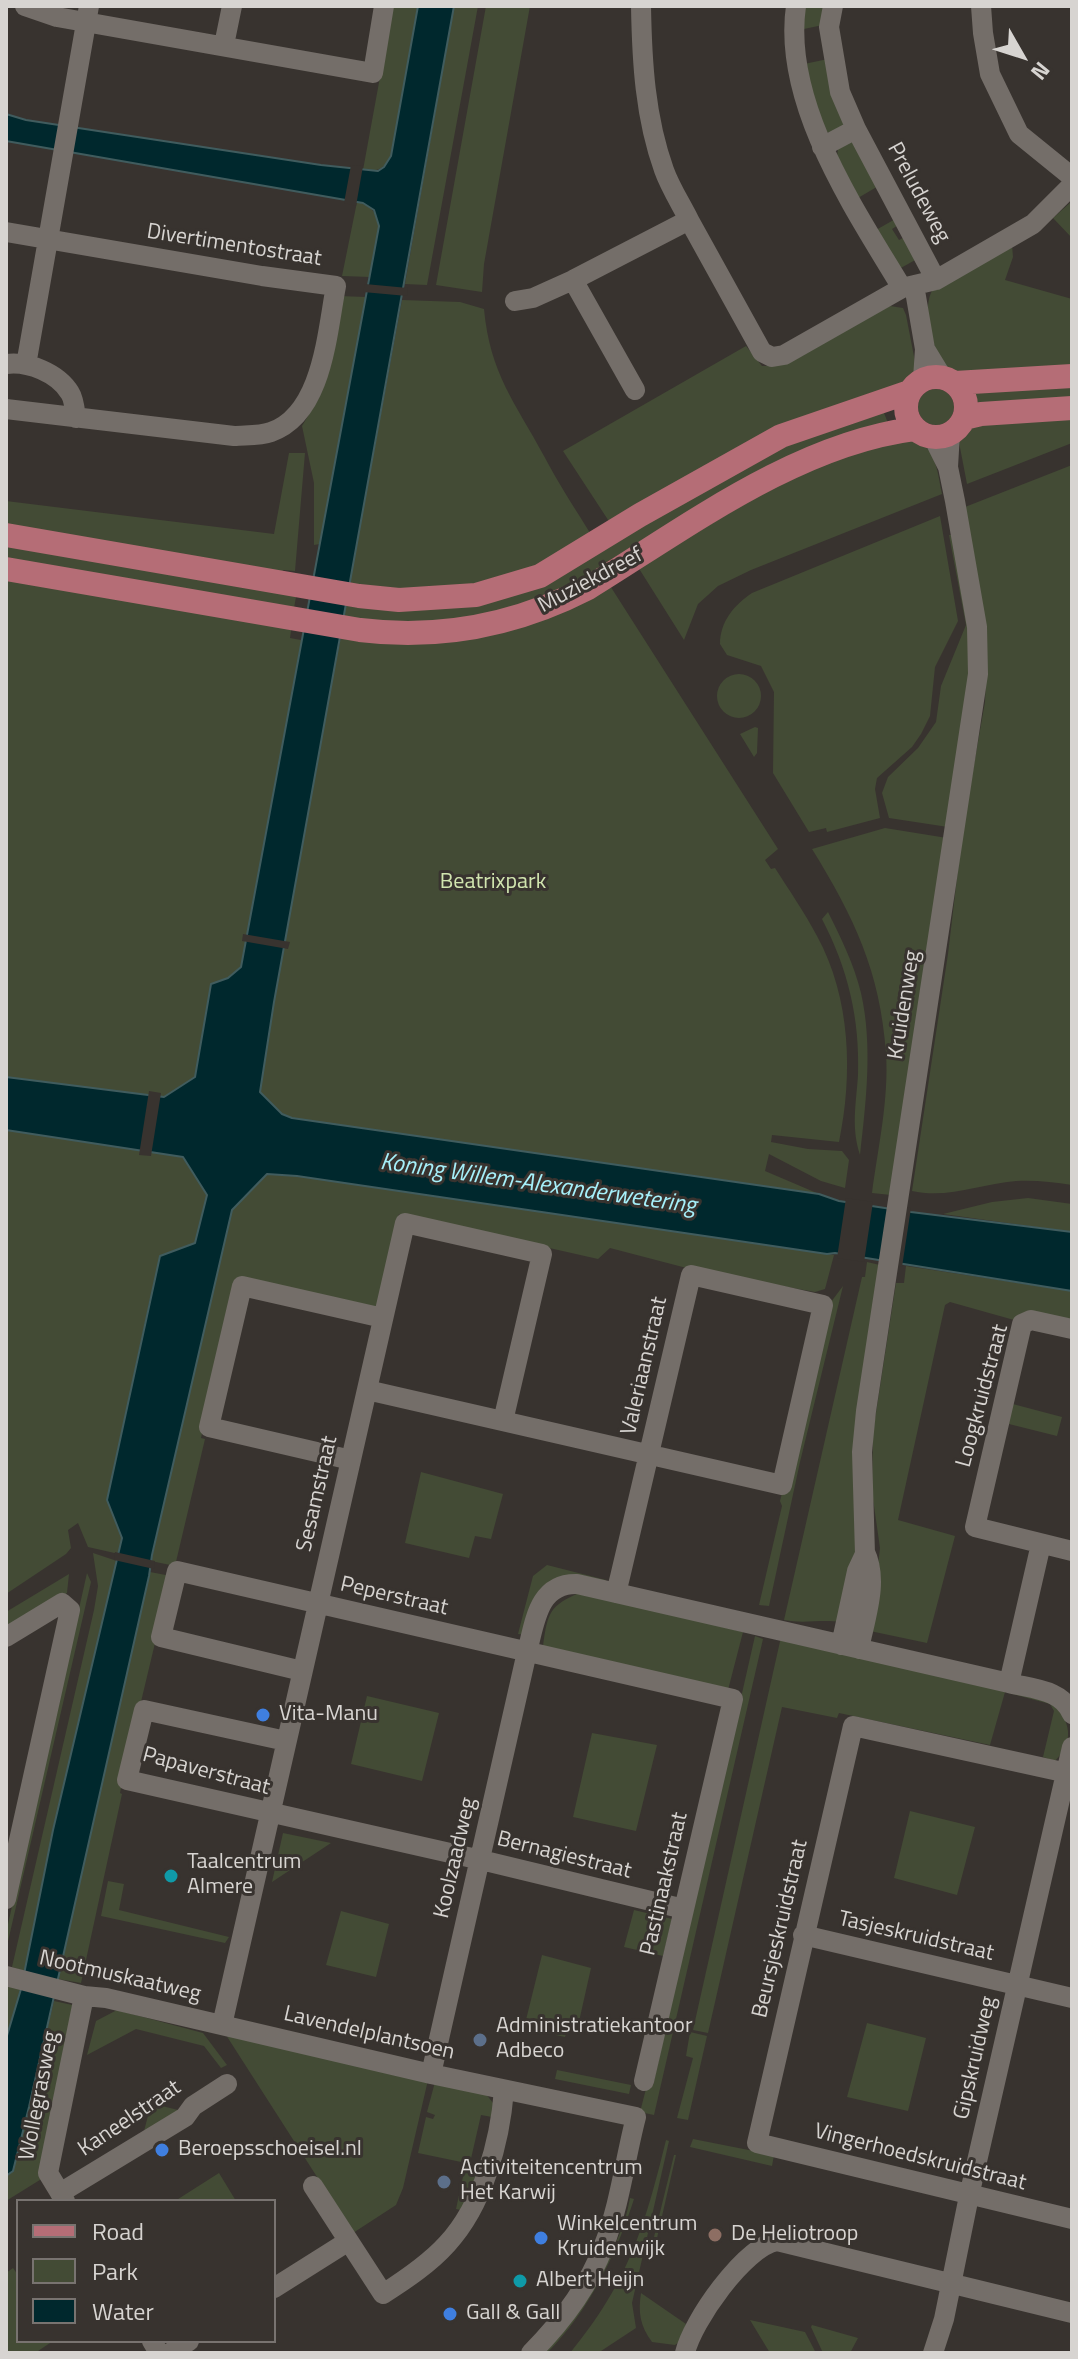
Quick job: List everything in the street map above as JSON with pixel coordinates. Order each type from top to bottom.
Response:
[{"type":"main road","name":"Muziekdreef","points":[[6,535],[359,596],[399,600],[476,595],[540,576],[640,515],[781,436],[932,382],[1072,376]]},
{"type":"main road","points":[[932,382],[965,399],[940,429],[905,411],[932,382]]},
{"type":"main road","name":"Muziekdreef","points":[[6,569],[360,630],[420,633],[500,623],[536,612],[588,588],[748,489],[827,452],[888,432],[940,429],[981,414],[1072,408]]},
{"type":"street","points":[[25,6],[57,17],[88,13],[224,45],[373,73],[384,6]]},
{"type":"street","points":[[224,45],[232,6]]},
{"type":"street","points":[[641,6],[642,76],[664,172],[758,346],[772,357],[784,355],[908,287],[936,280],[1033,224],[1072,185]]},
{"type":"street","points":[[796,6],[793,30],[803,94],[822,147],[908,287],[932,382]]},
{"type":"street","name":"Preludeweg","points":[[833,6],[829,27],[840,92],[856,129],[936,280]]},
{"type":"street","points":[[981,6],[990,74],[1019,134],[1072,177]]},
{"type":"street","points":[[76,418],[71,393],[49,373],[16,364],[49,240],[88,13]]},
{"type":"street","name":"Preludeweg","points":[[822,147],[856,129]]},
{"type":"street","points":[[515,301],[533,298],[573,280],[689,220]]},
{"type":"street","name":"Divertimentostraat","points":[[6,232],[336,286],[315,388],[303,409],[287,424],[270,433],[234,436],[6,409]]},
{"type":"street","points":[[573,280],[635,390]]},
{"type":"street","name":"Kruidenweg","points":[[850,1647],[872,1582],[871,1564],[865,1553],[863,1438],[978,674],[977,627],[940,429]]},
{"type":"street","name":"Sesamstraat","points":[[222,2025],[405,1223],[542,1254],[503,1421]]},
{"type":"street","name":"Valeriaanstraat","points":[[616,1593],[691,1275],[823,1305],[782,1485],[649,1455]]},
{"type":"street","points":[[351,1460],[209,1427],[242,1286],[383,1318]]},
{"type":"street","name":"Loogkruidstraat","points":[[1041,1544],[975,1527],[1022,1324],[1031,1320],[1072,1329]]},
{"type":"street","points":[[367,1390],[649,1455]]},
{"type":"street","points":[[1009,1683],[1041,1544],[1072,1551]]},
{"type":"street","name":"Peperstraat","points":[[302,1671],[161,1637],[177,1571],[527,1652]]},
{"type":"street","name":"Koolzaadweg","points":[[431,2074],[527,1652],[541,1601],[548,1592],[565,1584],[616,1593],[850,1647]]},
{"type":"street","points":[[6,1637],[62,1603],[70,1610],[6,1899]]},
{"type":"street","points":[[850,1647],[1055,1694],[1063,1699],[1072,1714]]},
{"type":"street","name":"Pastinaakstraat","points":[[527,1652],[733,1699],[644,2081]]},
{"type":"street","name":"Papaverstraat","points":[[286,1741],[144,1710],[127,1780],[481,1860]]},
{"type":"street","name":"Beursjeskruidstraat","points":[[757,2143],[853,1726],[1069,1774]]},
{"type":"street","name":"Gipskruidweg","points":[[933,2353],[1069,1774],[1072,1747]]},
{"type":"street","name":"Bernagiestraat","points":[[481,1860],[684,1909]]},
{"type":"street","name":"Tasjeskruidstraat","points":[[803,1935],[1072,1998]]},
{"type":"street","name":"Nootmuskaatweg","points":[[13,1977],[84,1996],[106,1998],[222,2025]]},
{"type":"street","name":"Wollegrasweg","points":[[62,2197],[48,2173],[84,1996]]},
{"type":"street","name":"Lavendelplantsoen","points":[[222,2025],[431,2074],[636,2117],[604,2245],[586,2283],[566,2314],[531,2353]]},
{"type":"street","name":"Kaneelstraat","points":[[62,2197],[185,2117],[193,2106],[227,2084]]},
{"type":"street","points":[[313,2186],[383,2294],[437,2254],[468,2214],[484,2181],[503,2110],[504,2090]]},
{"type":"street","name":"Vingerhoedskruidstraat","points":[[757,2143],[1072,2219]]},
{"type":"street","points":[[685,2353],[692,2329],[746,2257],[777,2241],[1072,2313]]},
{"type":"street","points":[[276,2287],[347,2242]]},
{"type":"green space","points":[[393,6],[418,6],[391,156],[380,169],[363,170]]},
{"type":"green space","points":[[454,6],[478,6],[427,285],[405,284]]},
{"type":"green space","points":[[486,6],[530,6],[484,264],[482,292],[436,285]]},
{"type":"green space","points":[[802,6],[826,6],[823,25],[799,30]]},
{"type":"green space","points":[[828,59],[844,124],[831,134],[823,130],[804,64]]},
{"type":"green space","points":[[846,142],[854,142],[880,185],[858,198],[837,158],[838,148]]},
{"type":"green space","points":[[357,202],[368,206],[378,222],[370,277],[342,276]]},
{"type":"green space","points":[[1072,202],[1072,238],[1053,218]]},
{"type":"green space","points":[[897,218],[900,224],[892,229],[899,240],[907,236],[917,259],[899,269],[876,230]]},
{"type":"green space","points":[[1012,245],[1013,257],[1005,280],[1072,299],[1072,367],[959,376],[944,367],[935,348],[928,316],[933,289]]},
{"type":"green space","points":[[338,296],[366,297],[320,544],[314,545],[314,483],[302,426],[320,396]]},
{"type":"green space","points":[[402,300],[460,302],[484,309],[492,352],[505,387],[592,536],[560,559],[445,593],[349,586]]},
{"type":"green space","points":[[890,306],[903,308],[906,315],[917,372],[909,384],[614,529],[563,451],[746,346],[762,366],[774,366]]},
{"type":"green space","points":[[1072,385],[1072,401],[976,409],[973,387]]},
{"type":"green space","points":[[936,389],[949,394],[954,407],[949,420],[936,425],[923,420],[918,407],[923,394]]},
{"type":"green space","points":[[882,408],[888,423],[570,592],[491,621],[343,621],[347,599],[485,597],[734,467]]},
{"type":"green space","points":[[1072,415],[1072,443],[967,484],[958,437],[970,425]]},
{"type":"green space","points":[[910,437],[930,452],[937,467],[942,494],[718,586],[698,604],[684,640],[638,567],[821,459]]},
{"type":"green space","points":[[289,453],[305,453],[295,571],[283,570],[280,579],[6,530],[6,501],[274,534]]},
{"type":"green space","points":[[1072,465],[1072,1185],[1016,1181],[951,1192],[912,1191],[948,954],[963,827],[985,702],[987,655],[965,507]]},
{"type":"green space","points":[[940,516],[958,621],[935,667],[930,716],[912,747],[877,778],[875,789],[880,818],[827,832],[826,828],[809,832],[773,773],[774,692],[761,666],[727,655],[720,644],[725,621],[739,603],[752,593]]},
{"type":"green space","points":[[949,535],[954,535],[974,650],[948,827],[889,818],[882,793],[888,777],[918,748],[936,722],[941,686],[966,625]]},
{"type":"green space","points":[[6,541],[297,591],[293,614],[6,563]]},
{"type":"green space","name":"Beatrixpark","points":[[6,575],[292,624],[290,638],[339,647],[342,630],[440,636],[607,581],[778,849],[765,860],[771,869],[775,868],[797,902],[828,960],[837,985],[846,1037],[846,1090],[839,1142],[772,1135],[771,1142],[842,1151],[849,1160],[845,1188],[821,1181],[769,1154],[765,1171],[819,1194],[292,1118],[271,1104],[166,1154],[185,1158],[207,1194],[195,1243],[150,1299],[107,1500],[122,1538],[119,1554],[88,1547],[78,1523],[68,1530],[71,1548],[66,1554],[6,1594]]},
{"type":"green space","points":[[739,674],[754,681],[761,696],[754,711],[739,718],[724,711],[717,696],[724,681]]},
{"type":"green space","points":[[758,728],[757,753],[754,757],[740,734]]},
{"type":"green space","points":[[885,828],[947,838],[891,1195],[872,1193],[887,1070],[878,996],[852,922],[812,849]]},
{"type":"green space","points":[[828,912],[855,972],[865,1013],[867,1074],[860,1155],[855,1125],[857,1034],[845,976],[822,919]]},
{"type":"green space","points":[[267,1173],[834,1255],[825,1289],[815,1292],[698,1271],[610,1248],[598,1259],[399,1214],[378,1311],[237,1282],[175,1566],[151,1561],[232,1210]]},
{"type":"green space","points":[[1028,1198],[1072,1204],[1072,1232],[943,1214],[992,1202]]},
{"type":"green space","points":[[867,1262],[880,1265],[859,1543],[841,1622],[784,1620],[862,1277],[865,1277]]},
{"type":"green space","points":[[906,1266],[1072,1291],[1072,1321],[1014,1320],[950,1302],[945,1305],[898,1520],[955,1536],[927,1643],[870,1631],[880,1548],[872,1492],[873,1432],[896,1283],[904,1283]]},
{"type":"green space","points":[[843,1286],[769,1606],[759,1605],[782,1506],[780,1501],[828,1306]]},
{"type":"green space","points":[[1009,1403],[1062,1417],[1057,1436],[1005,1423]]},
{"type":"green space","points":[[421,1472],[503,1494],[491,1539],[475,1536],[469,1558],[405,1543]]},
{"type":"green space","points":[[93,1553],[117,1561],[53,1830],[25,1971],[12,1967],[94,1610],[98,1586]]},
{"type":"green space","points":[[547,1565],[606,1580],[604,1585],[566,1578],[526,1635],[518,1634],[533,1576]]},
{"type":"green space","points":[[150,1572],[171,1576],[124,1773],[81,1983],[58,1979]]},
{"type":"green space","points":[[87,1573],[91,1582],[6,1950],[6,1933]]},
{"type":"green space","points":[[69,1574],[67,1593],[6,1630],[6,1612]]},
{"type":"green space","points":[[581,1592],[743,1632],[728,1690],[543,1646],[549,1618],[556,1606]]},
{"type":"green space","points":[[755,1636],[763,1639],[654,2115],[640,2112],[647,2085],[653,2085]]},
{"type":"green space","points":[[781,1637],[1054,1701],[1066,1724],[1068,1738],[1055,1761],[1043,1757],[1054,1711],[1050,1704],[1005,1692],[990,1745],[839,1713],[837,1718],[782,1707],[708,2033],[693,2030]]},
{"type":"green space","points":[[367,1696],[439,1713],[422,1781],[351,1764]]},
{"type":"green space","points":[[592,1733],[657,1745],[636,1831],[573,1817]]},
{"type":"green space","points":[[910,1811],[975,1827],[957,1895],[894,1878]]},
{"type":"green space","points":[[283,1833],[331,1843],[272,1882]]},
{"type":"green space","points":[[108,1881],[124,1884],[119,1910],[229,1937],[225,1943],[101,1916]]},
{"type":"green space","points":[[634,1910],[672,1919],[663,1956],[624,1947]]},
{"type":"green space","points":[[341,1911],[389,1924],[376,1977],[326,1965]]},
{"type":"green space","points":[[542,1955],[591,1968],[578,2026],[569,2024],[565,2037],[524,2028]]},
{"type":"green space","points":[[8,1986],[21,1989],[6,2039]]},
{"type":"green space","points":[[54,2001],[77,2006],[43,2178],[6,2201],[6,2176],[13,2171]]},
{"type":"green space","points":[[117,2010],[203,2033],[227,2065],[221,2068],[204,2046],[136,2029],[87,2055],[96,2021]]},
{"type":"green space","points":[[867,2023],[926,2038],[908,2111],[847,2097]]},
{"type":"green space","points":[[690,2032],[707,2036],[688,2120],[677,2118],[693,2058],[686,2056]]},
{"type":"green space","points":[[226,2035],[428,2080],[403,2188],[396,2205],[353,2233]]},
{"type":"green space","points":[[557,2070],[631,2085],[629,2094],[555,2079]]},
{"type":"green space","points":[[435,2082],[486,2094],[493,2103],[492,2117],[481,2115],[470,2163],[481,2167],[465,2211],[456,2209],[466,2163],[418,2153],[426,2117],[433,2119],[435,2115],[427,2112]]},
{"type":"green space","points":[[154,2104],[182,2111],[143,2135],[150,2108]]},
{"type":"green space","points":[[693,2139],[774,2155],[772,2166],[690,2147]]},
{"type":"green space","points":[[666,2140],[669,2141],[632,2303],[636,2328],[598,2353],[570,2353],[607,2302],[632,2252]]},
{"type":"green space","points":[[676,2155],[657,2238],[654,2237]]},
{"type":"green space","points":[[219,2173],[235,2199],[178,2199]]},
{"type":"green space","points":[[630,2198],[634,2199],[627,2220],[600,2281],[562,2337],[547,2353],[541,2353],[606,2261],[625,2220]]},
{"type":"green space","points":[[13,2268],[16,2272],[16,2343],[50,2343],[35,2353],[6,2353],[6,2273]]},
{"type":"green space","points":[[641,2293],[686,2324],[675,2345],[652,2342],[648,2336],[641,2319]]},
{"type":"green space","points":[[750,2320],[805,2332],[816,2353],[770,2353]]},
{"type":"green space","points":[[812,2325],[858,2338],[850,2353],[823,2353]]},
{"type":"water","name":"Koning Willem-Alexanderwetering","points":[[418,6],[454,6],[260,1092],[282,1114],[292,1118],[819,1194],[839,1201],[911,1212],[1072,1232],[1072,1291],[835,1253],[267,1174],[232,1210],[29,2107],[13,2171],[6,2176],[6,2039],[21,1989],[53,1830],[122,1538],[107,1500],[160,1256],[195,1243],[207,1195],[183,1157],[6,1130],[6,1077],[164,1097],[195,1077],[211,984],[228,978],[241,967],[379,226],[374,210],[363,203],[6,141],[6,114],[26,120],[378,171],[391,156]]},
{"type":"pier","points":[[351,165],[363,166],[356,206],[344,203]]},
{"type":"pier","points":[[365,284],[408,288],[407,296],[363,292]]},
{"type":"pier","points":[[243,934],[290,942],[288,949],[242,941]]},
{"type":"pier","points":[[149,1091],[161,1093],[151,1156],[139,1155]]},
{"type":"pier","points":[[846,1198],[873,1202],[864,1262],[837,1258]]},
{"type":"pier","points":[[891,1205],[911,1208],[902,1267],[882,1264]]},
{"type":"pier","points":[[115,1552],[155,1561],[154,1569],[114,1560]]},
{"type":"place","name":"Vita-Manu","points":[[263,1715]]},
{"type":"place","name":"Taalcentrum Almere","points":[[171,1876]]},
{"type":"place","name":"Administratiekantoor Adbeco","points":[[480,2040]]},
{"type":"place","name":"Beroepsschoeisel.nl","points":[[162,2150]]},
{"type":"place","name":"Activiteitencentrum Het Karwij","points":[[444,2182]]},
{"type":"place","name":"De Heliotroop","points":[[715,2235]]},
{"type":"place","name":"Winkelcentrum Kruidenwijk","points":[[541,2238]]},
{"type":"place","name":"Albert Heijn","points":[[520,2281]]},
{"type":"place","name":"Gall & Gall","points":[[450,2314]]}]
